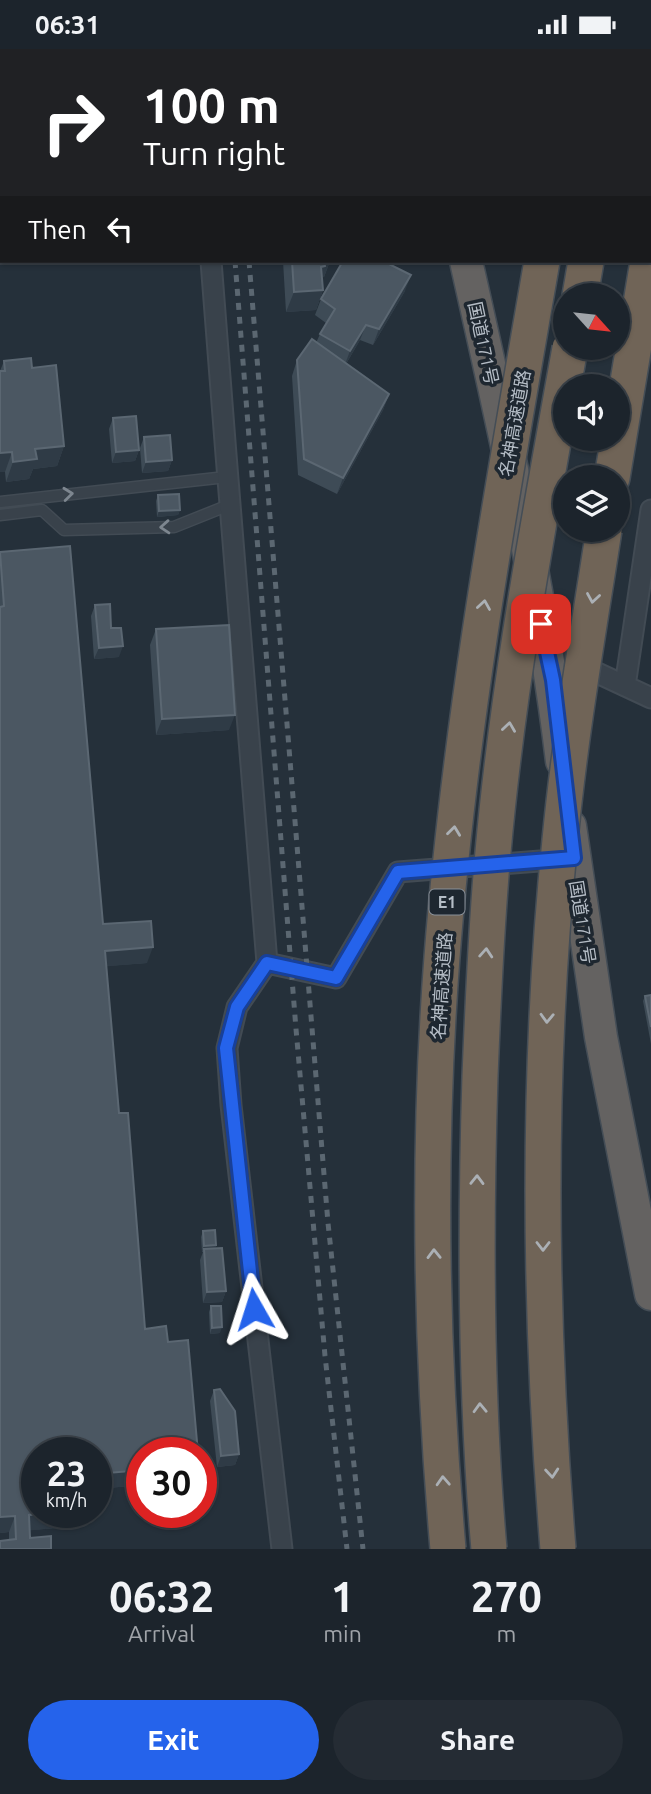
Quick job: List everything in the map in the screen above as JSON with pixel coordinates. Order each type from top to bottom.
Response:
[{"type":"highway","name":"国道171号","points":[[466,263],[512,472],[553,680],[574,858],[601,1037],[651,1294]]},
{"type":"highway","name":"名神高速道路","points":[[448,1549],[435,1317],[433,1182],[442,959],[454,831],[482,614],[542,263]]},
{"type":"highway","points":[[582,283],[586,263]]},
{"type":"highway","points":[[614,465],[648,263]]},
{"type":"highway","name":"E1","points":[[489,1549],[481,1439],[476,1260],[484,978],[493,850],[508,733],[530,579],[568,361]]},
{"type":"highway","points":[[558,1549],[549,1440],[543,1300],[542,1157],[547,1004],[560,840],[579,687],[602,542]]},
{"type":"street","points":[[211,263],[226,477],[250,727],[267,963],[237,1007],[226,1048],[282,1549]]},
{"type":"street","points":[[625,686],[651,510]]},
{"type":"street","points":[[546,649],[651,698]]},
{"type":"street","points":[[267,963],[336,978],[398,872],[574,858]]},
{"type":"lane","points":[[0,502],[226,477]]},
{"type":"lane","points":[[0,515],[42,510],[64,530],[174,527],[229,505]]},
{"type":"building","points":[[292,263],[324,263],[325,266],[321,267],[323,290],[294,292]]},
{"type":"building","points":[[342,263],[387,263],[411,275],[379,329],[366,325],[350,351],[320,334],[335,309],[321,299]]},
{"type":"building","points":[[312,339],[389,394],[343,478],[304,459],[297,360]]},
{"type":"building","points":[[31,358],[32,368],[56,365],[64,446],[35,449],[37,459],[13,462],[12,452],[0,453],[0,371],[5,371],[4,361]]},
{"type":"building","points":[[136,416],[139,450],[116,452],[113,418]]},
{"type":"building","points":[[170,435],[172,460],[146,462],[144,437]]},
{"type":"building","points":[[179,494],[180,510],[159,511],[158,495]]},
{"type":"building","points":[[70,546],[103,924],[151,921],[153,947],[105,951],[119,1113],[128,1113],[145,1329],[166,1326],[168,1342],[188,1340],[197,1437],[126,1437],[126,1471],[112,1473],[112,1437],[21,1437],[21,1528],[30,1528],[30,1538],[51,1536],[51,1549],[0,1549],[0,1541],[16,1539],[15,1516],[0,1517],[0,607],[4,606],[0,552]]},
{"type":"building","points":[[110,604],[111,628],[121,628],[123,646],[99,648],[95,605]]},
{"type":"building","points":[[229,625],[235,715],[162,719],[156,629]]},
{"type":"building","points":[[651,995],[651,1027],[645,996]]},
{"type":"building","points":[[215,1230],[216,1245],[204,1246],[203,1231]]},
{"type":"building","points":[[222,1248],[226,1291],[207,1292],[204,1249]]},
{"type":"building","points":[[211,1306],[221,1306],[222,1327],[212,1328]]},
{"type":"building","points":[[220,1389],[235,1411],[239,1454],[221,1456],[214,1390]]},
{"type":"railway","points":[[235,263],[296,1029],[325,1356],[347,1549]]},
{"type":"railway","points":[[249,263],[328,1223],[363,1549]]},
{"type":"route","points":[[254,1309],[226,1048],[237,1007],[267,963],[336,978],[398,872],[574,858],[553,680],[541,624]]}]
